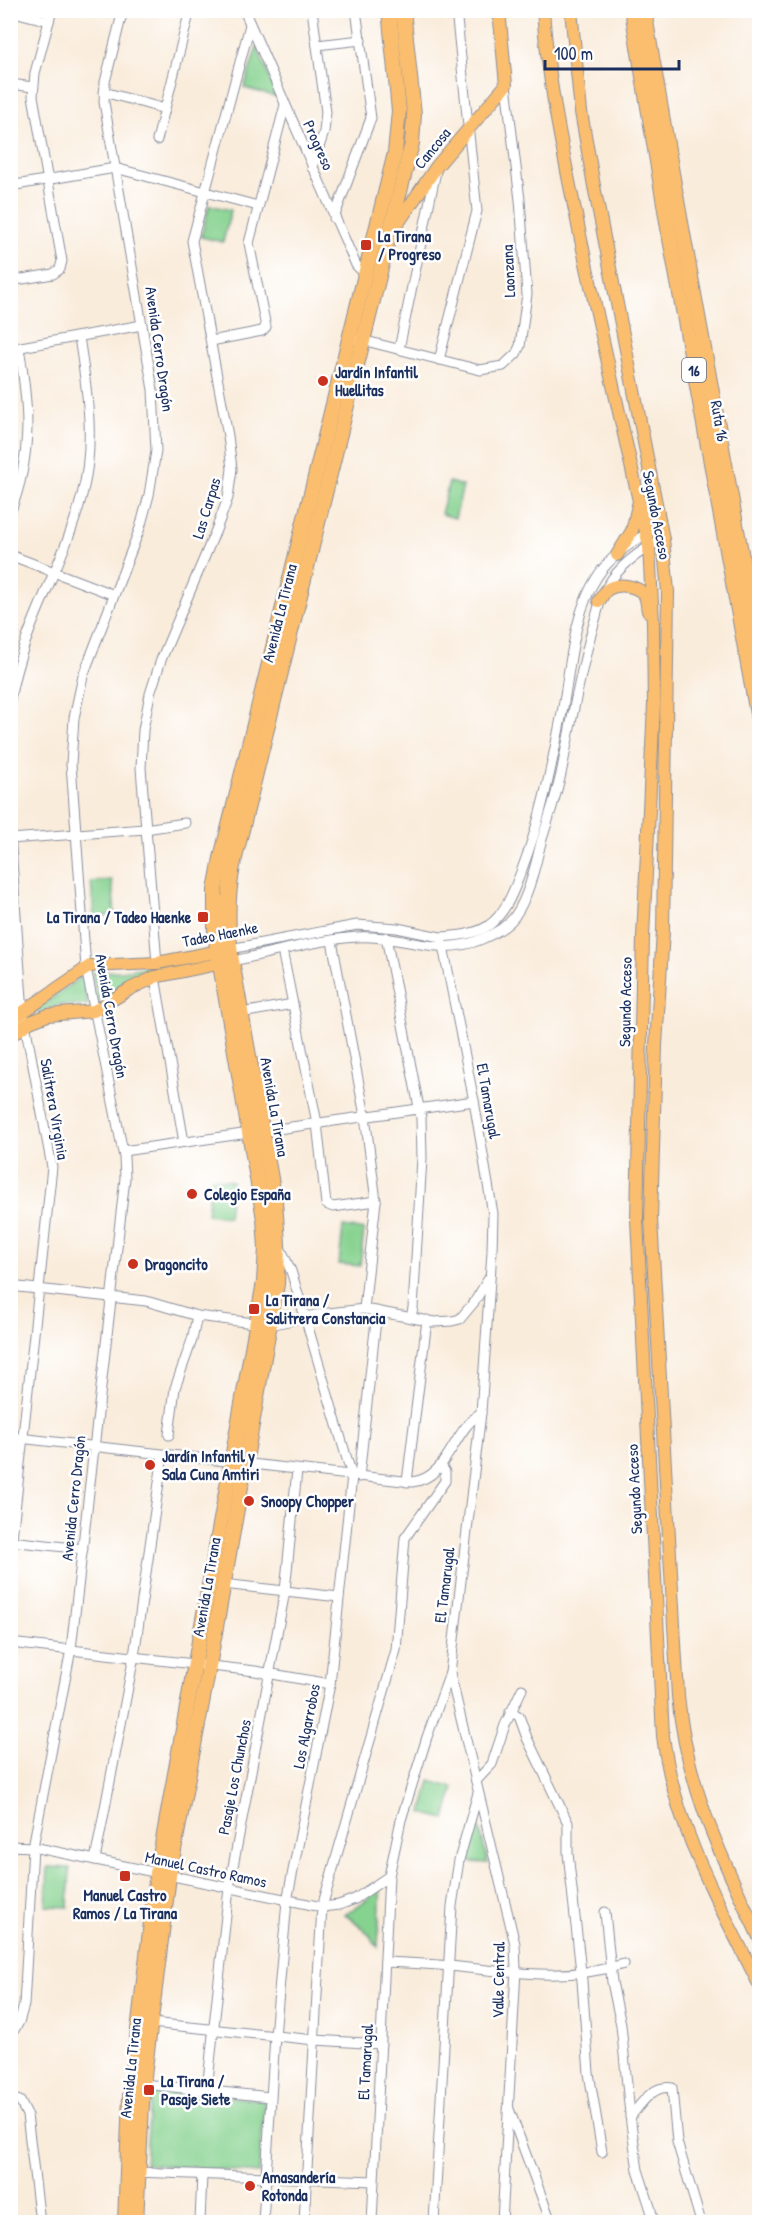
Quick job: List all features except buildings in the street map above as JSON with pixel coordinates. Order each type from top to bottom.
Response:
[{"type":"highway","name":"Avenida La Tirana","points":[[136,2223],[130,2096],[163,1875],[264,1324],[277,1284],[279,1244],[275,1201],[256,1132],[224,956],[233,866],[372,277],[395,153],[399,126],[389,10]]},
{"type":"highway","name":"Avenida La Tirana","points":[[372,277],[390,236],[409,157],[413,129],[413,100],[403,10]]},
{"type":"highway","name":"Ruta 16","points":[[632,10],[668,228],[759,730]]},
{"type":"highway","name":"Ruta 16","points":[[645,10],[759,656]]},
{"type":"highway","name":"Avenida La Tirana","points":[[224,956],[241,1013],[256,1132],[265,1233],[264,1324]]},
{"type":"highway","name":"Avenida La Tirana","points":[[203,1664],[223,1584],[238,1463]]},
{"type":"highway","name":"Avenida La Tirana","points":[[125,2223],[151,2023],[163,1875]]},
{"type":"main road","name":"Laonzana","points":[[498,10],[506,85]]},
{"type":"main road","name":"Segundo Acceso","points":[[543,10],[558,124],[596,309],[648,540],[654,713],[643,937],[637,1220],[663,1736],[671,1784],[689,1839],[759,1986]]},
{"type":"main road","name":"Segundo Acceso","points":[[571,10],[581,112],[663,538],[668,592],[663,931],[653,1129],[651,1243],[678,1696],[685,1747],[694,1787],[714,1840],[759,1939]]},
{"type":"main road","name":"Cancosa","points":[[390,236],[437,166],[506,85]]},
{"type":"main road","points":[[617,555],[632,531],[637,514],[638,495]]},
{"type":"main road","points":[[599,601],[605,591],[616,587],[628,586],[642,593],[646,598],[653,652]]},
{"type":"main road","name":"Tadeo Haenke","points":[[87,968],[224,956]]},
{"type":"main road","name":"Tadeo Haenke","points":[[10,1036],[48,1015],[94,1011],[155,977],[224,956]]},
{"type":"main road","points":[[10,1021],[87,968]]},
{"type":"street","points":[[10,281],[53,274],[60,269],[62,261],[34,104],[33,87],[52,10]]},
{"type":"street","name":"Avenida Cerro Dragón","points":[[10,2036],[19,2022],[24,2005],[33,1847],[71,1649],[125,1178],[123,1151],[87,968],[71,764],[76,704],[87,663],[140,528],[154,466],[154,405],[104,92],[107,71],[123,10]]},
{"type":"street","points":[[157,140],[190,10]]},
{"type":"street","name":"Progreso","points":[[244,10],[356,265],[372,277]]},
{"type":"street","points":[[312,10],[326,119],[312,168]]},
{"type":"street","points":[[334,218],[371,118],[356,10]]},
{"type":"street","points":[[439,360],[477,211],[456,10]]},
{"type":"street","points":[[10,11],[49,21]]},
{"type":"street","name":"Las Carpas","points":[[158,963],[141,748],[146,711],[161,660],[228,498],[231,478],[230,449],[192,241],[250,25]]},
{"type":"street","points":[[317,45],[361,40]]},
{"type":"street","points":[[10,84],[33,87]]},
{"type":"street","name":"Laonzana","points":[[357,338],[472,368],[490,370],[503,366],[516,354],[520,346],[527,294],[520,200],[506,85]]},
{"type":"street","points":[[104,92],[165,109]]},
{"type":"street","points":[[211,341],[262,331],[266,327],[249,243],[285,105]]},
{"type":"street","points":[[399,349],[437,166]]},
{"type":"street","points":[[10,186],[115,168],[258,206]]},
{"type":"street","points":[[10,513],[22,477],[28,435],[28,405],[15,348],[142,326]]},
{"type":"street","points":[[10,701],[22,651],[79,506],[88,463],[89,402],[79,337]]},
{"type":"street","points":[[648,540],[660,525]]},
{"type":"street","points":[[443,946],[440,937],[464,934],[485,927],[504,910],[529,850],[561,718],[581,614],[597,576],[617,555],[648,540],[663,538]]},
{"type":"street","name":"Tadeo Haenke","points":[[224,956],[282,950],[357,937],[386,938],[430,947],[466,944],[499,931],[514,917],[528,888],[560,776],[583,662],[599,601],[614,576],[648,540]]},
{"type":"street","points":[[10,555],[114,595]]},
{"type":"street","points":[[11,839],[146,829],[185,823]]},
{"type":"street","name":"Salitrera Virginia","points":[[10,833],[15,953],[25,1026],[51,1167],[10,1557]]},
{"type":"street","name":"Tadeo Haenke","points":[[224,956],[357,926],[398,928],[440,937]]},
{"type":"street","points":[[386,938],[419,1109],[422,1158],[414,1308],[411,1317]]},
{"type":"street","points":[[332,941],[365,1116],[376,1201],[364,1309]]},
{"type":"street","name":"El Tamarugal","points":[[372,2223],[389,1876],[401,1820],[450,1673],[481,1413],[490,1276],[493,1214],[474,1101],[443,946]]},
{"type":"street","points":[[282,950],[316,1123],[326,1204],[333,1207],[376,1201]]},
{"type":"street","points":[[155,977],[184,1142]]},
{"type":"street","points":[[241,1013],[293,1004]]},
{"type":"street","points":[[123,1151],[474,1101]]},
{"type":"street","name":"Los Algarrobos","points":[[262,2223],[287,1901],[330,1684],[339,1597],[356,1476],[291,1271],[279,1244]]},
{"type":"street","points":[[10,1286],[155,1302],[197,1316],[264,1324],[364,1309],[428,1320],[452,1321],[460,1319],[475,1301],[490,1276]]},
{"type":"street","points":[[356,1476],[377,1311]]},
{"type":"street","points":[[169,1435],[175,1388],[192,1340],[197,1316]]},
{"type":"street","points":[[407,1482],[428,1320]]},
{"type":"street","points":[[10,1437],[407,1482],[422,1480],[441,1465],[465,1426],[481,1413]]},
{"type":"street","points":[[95,1860],[134,1656],[163,1455]]},
{"type":"street","points":[[304,2223],[322,1907],[396,1650],[405,1538],[445,1481],[445,1472],[441,1465]]},
{"type":"street","name":"Pasaje Los Chunchos","points":[[207,2090],[229,1888],[285,1591],[297,1470]]},
{"type":"street","points":[[11,1541],[83,1549]]},
{"type":"street","points":[[223,1584],[339,1597]]},
{"type":"street","points":[[10,1643],[203,1664],[330,1684]]},
{"type":"street","name":"Valle Central","points":[[450,1673],[513,1929],[515,1974],[502,2223]]},
{"type":"street","points":[[476,1781],[492,1764],[510,1712],[522,1689]]},
{"type":"street","points":[[510,1712],[519,1716],[527,1738],[568,1823],[568,1853],[589,2073],[602,2152]]},
{"type":"street","points":[[434,2223],[448,1966],[455,1883],[478,1791]]},
{"type":"street","name":"Manuel Castro Ramos","points":[[10,1846],[33,1847],[322,1907],[339,1905],[355,1899],[389,1876]]},
{"type":"street","points":[[605,1912],[610,1969],[621,2025],[638,2170],[653,2223]]},
{"type":"street","points":[[385,1962],[448,1966],[515,1974],[581,1974],[624,1964]]},
{"type":"street","points":[[151,2023],[315,2040],[381,2044]]},
{"type":"street","points":[[143,2084],[270,2097]]},
{"type":"street","points":[[630,2117],[656,2089],[672,2088],[677,2142],[701,2223]]},
{"type":"street","points":[[10,2098],[20,2101],[27,2115],[40,2223]]},
{"type":"street","points":[[508,2105],[551,2223]]},
{"type":"street","points":[[133,2172],[374,2181]]},
{"type":"street","points":[[200,2223],[202,2175]]},
{"type":"green space","points":[[257,46],[277,97],[244,88]]},
{"type":"green space","points":[[209,205],[231,210],[223,242],[201,237]]},
{"type":"green space","points":[[449,482],[463,486],[455,518],[441,514]]},
{"type":"green space","points":[[112,880],[115,915],[94,917],[91,882]]},
{"type":"green space","points":[[209,956],[210,961],[156,972],[98,1002],[92,972],[121,971]]},
{"type":"green space","points":[[82,976],[88,1005],[59,1005],[38,1013],[36,1010]]},
{"type":"green space","points":[[211,1178],[232,1181],[228,1217],[207,1214]]},
{"type":"green space","points":[[343,1227],[364,1230],[360,1266],[339,1264]]},
{"type":"green space","points":[[430,1781],[454,1788],[445,1819],[422,1813]]},
{"type":"green space","points":[[478,1821],[488,1863],[468,1862]]},
{"type":"green space","points":[[48,1867],[70,1868],[68,1907],[46,1906]]},
{"type":"green space","points":[[381,1882],[378,1947],[364,1929],[345,1915],[370,1897]]},
{"type":"green space","points":[[151,2091],[265,2100],[259,2173],[145,2164]]},
{"type":"place","name":"La Tirana / Progreso","points":[[366,245]]},
{"type":"place","name":"Jardín Infantil Huellitas","points":[[323,381]]},
{"type":"place","name":"La Tirana / Tadeo Haenke","points":[[203,917]]},
{"type":"place","name":"Colegio España","points":[[192,1194]]},
{"type":"place","name":"Dragoncito","points":[[133,1264]]},
{"type":"place","name":"La Tirana / Salitrera Constancia","points":[[254,1309]]},
{"type":"place","name":"Jardín Infantil y Sala Cuna Amtiri","points":[[150,1465]]},
{"type":"place","name":"Snoopy Chopper","points":[[249,1501]]},
{"type":"place","name":"Manuel Castro Ramos / La Tirana","points":[[125,1876]]},
{"type":"place","name":"La Tirana / Pasaje Siete","points":[[149,2090]]},
{"type":"place","name":"Amasandería Rotonda","points":[[250,2186]]}]
